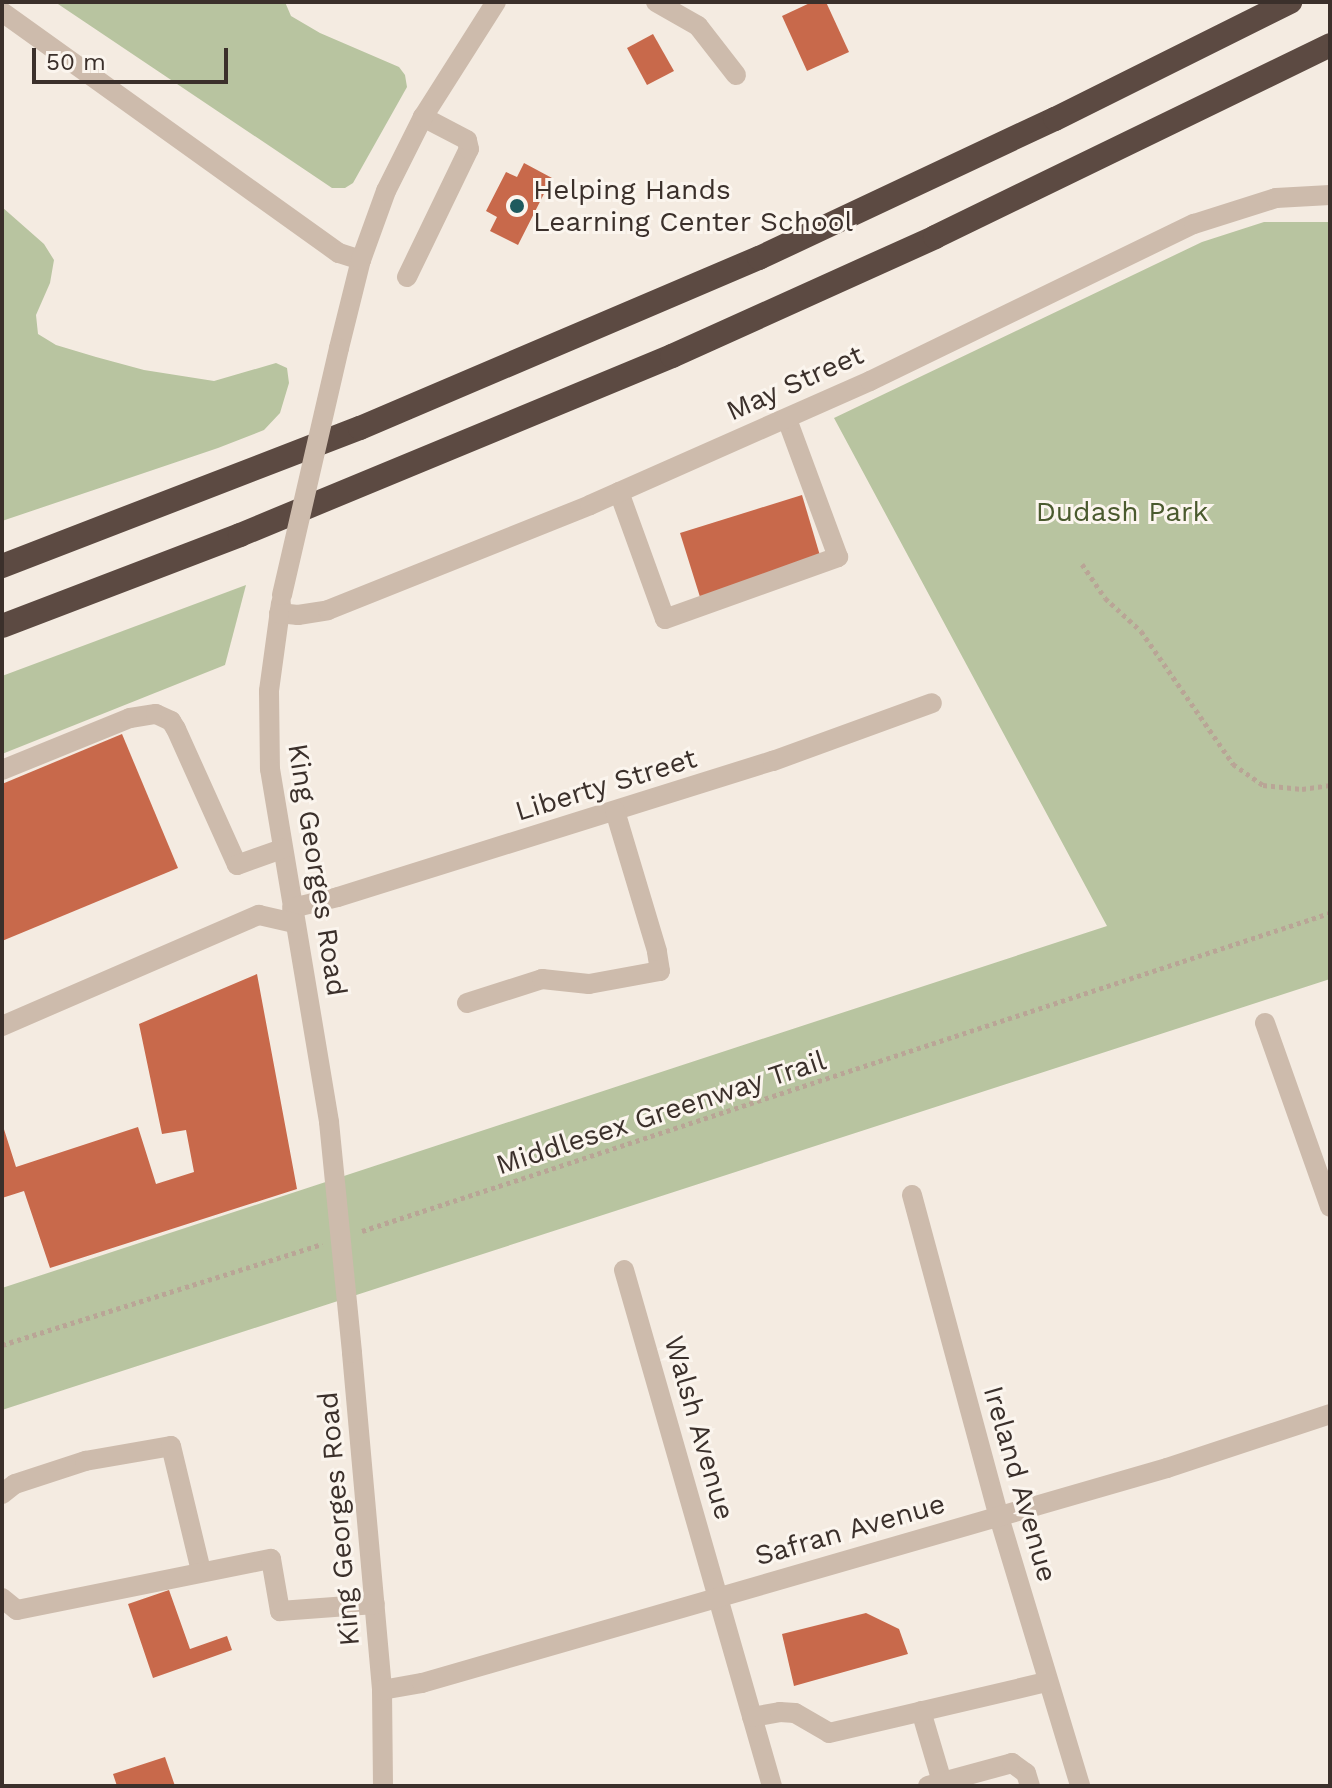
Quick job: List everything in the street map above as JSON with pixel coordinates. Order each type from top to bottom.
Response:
[{"type":"highway","points":[[2,566],[360,428],[731,270],[1030,131],[1290,2]]},
{"type":"highway","points":[[2,626],[240,535],[672,356],[947,231],[1330,45]]},
{"type":"street","name":"King Georges Road","points":[[383,1786],[382,1690],[329,1122],[282,849],[270,769],[268,717],[280,604],[361,260],[386,191],[423,117],[496,2]]},
{"type":"street","points":[[656,2],[698,26],[736,75]]},
{"type":"street","points":[[2,12],[339,253],[361,260]]},
{"type":"street","points":[[407,277],[469,149],[467,140],[423,117]]},
{"type":"street","name":"May Street","points":[[280,604],[313,613],[341,605],[619,492],[787,419],[1194,224],[1276,198],[1330,195]]},
{"type":"street","points":[[619,492],[665,619],[838,557],[787,419]]},
{"type":"street","name":"Liberty Street","points":[[294,915],[338,897],[773,761],[932,703]]},
{"type":"street","points":[[2,770],[145,713],[163,717],[176,729],[237,865],[282,849]]},
{"type":"street","points":[[467,1003],[542,979],[589,984],[660,971],[615,811]]},
{"type":"street","points":[[2,1026],[259,915],[294,915]]},
{"type":"street","points":[[1265,1023],[1330,1207]]},
{"type":"street","name":"Ireland Avenue","points":[[912,1195],[999,1517],[1080,1786]]},
{"type":"street","name":"Walsh Avenue","points":[[624,1270],[772,1786]]},
{"type":"street","name":"Safran Avenue","points":[[382,1690],[422,1683],[999,1517],[1190,1461],[1330,1414]]},
{"type":"street","points":[[2,1494],[15,1484],[85,1461],[171,1446],[201,1571]]},
{"type":"street","points":[[2,1598],[17,1610],[271,1559],[280,1611],[375,1604]]},
{"type":"street","points":[[752,1717],[795,1713],[829,1733],[1047,1682]]},
{"type":"street","points":[[921,1711],[935,1784],[1012,1763],[1026,1773],[1030,1786]]},
{"type":"path","points":[[1082,564],[1105,598],[1149,641],[1233,764],[1263,785],[1302,789],[1330,785]]},
{"type":"path","name":"Middlesex Greenway Trail","points":[[358,1233],[1330,913]]},
{"type":"path","points":[[2,1345],[332,1241]]},
{"type":"green space","points":[[55,2],[285,2],[291,16],[320,33],[399,67],[405,75],[407,87],[353,183],[345,188],[332,188]]},
{"type":"green space","points":[[2,207],[44,244],[54,260],[50,283],[36,315],[38,334],[56,345],[144,370],[214,381],[276,363],[287,368],[289,383],[280,413],[264,430],[218,448],[2,521]]},
{"type":"green space","name":"Dudash Park","points":[[1264,222],[1330,222],[1330,979],[2,1410],[2,1288],[1107,926],[834,418],[1202,242]]},
{"type":"green space","points":[[246,585],[225,665],[2,754],[2,676]]},
{"type":"building","points":[[812,2],[826,2],[849,52],[807,71],[782,16]]},
{"type":"building","points":[[653,34],[674,71],[647,85],[627,48]]},
{"type":"building","points":[[524,163],[552,178],[518,245],[490,231],[497,217],[486,211],[506,172],[517,177]]},
{"type":"building","points":[[802,495],[821,559],[700,597],[680,533]]},
{"type":"building","points":[[122,734],[178,868],[2,941],[2,784]]},
{"type":"building","points":[[257,974],[297,1189],[50,1268],[24,1191],[2,1198],[2,1123],[16,1167],[138,1127],[156,1184],[194,1172],[186,1130],[162,1134],[139,1024]]},
{"type":"building","points":[[169,1590],[190,1649],[227,1636],[232,1650],[153,1678],[128,1604]]},
{"type":"building","points":[[866,1613],[899,1629],[908,1654],[794,1686],[782,1634]]},
{"type":"building","points":[[165,1757],[175,1786],[117,1786],[113,1774]]},
{"type":"place","name":"Helping Hands Learning Center School","points":[[517,206]]}]
